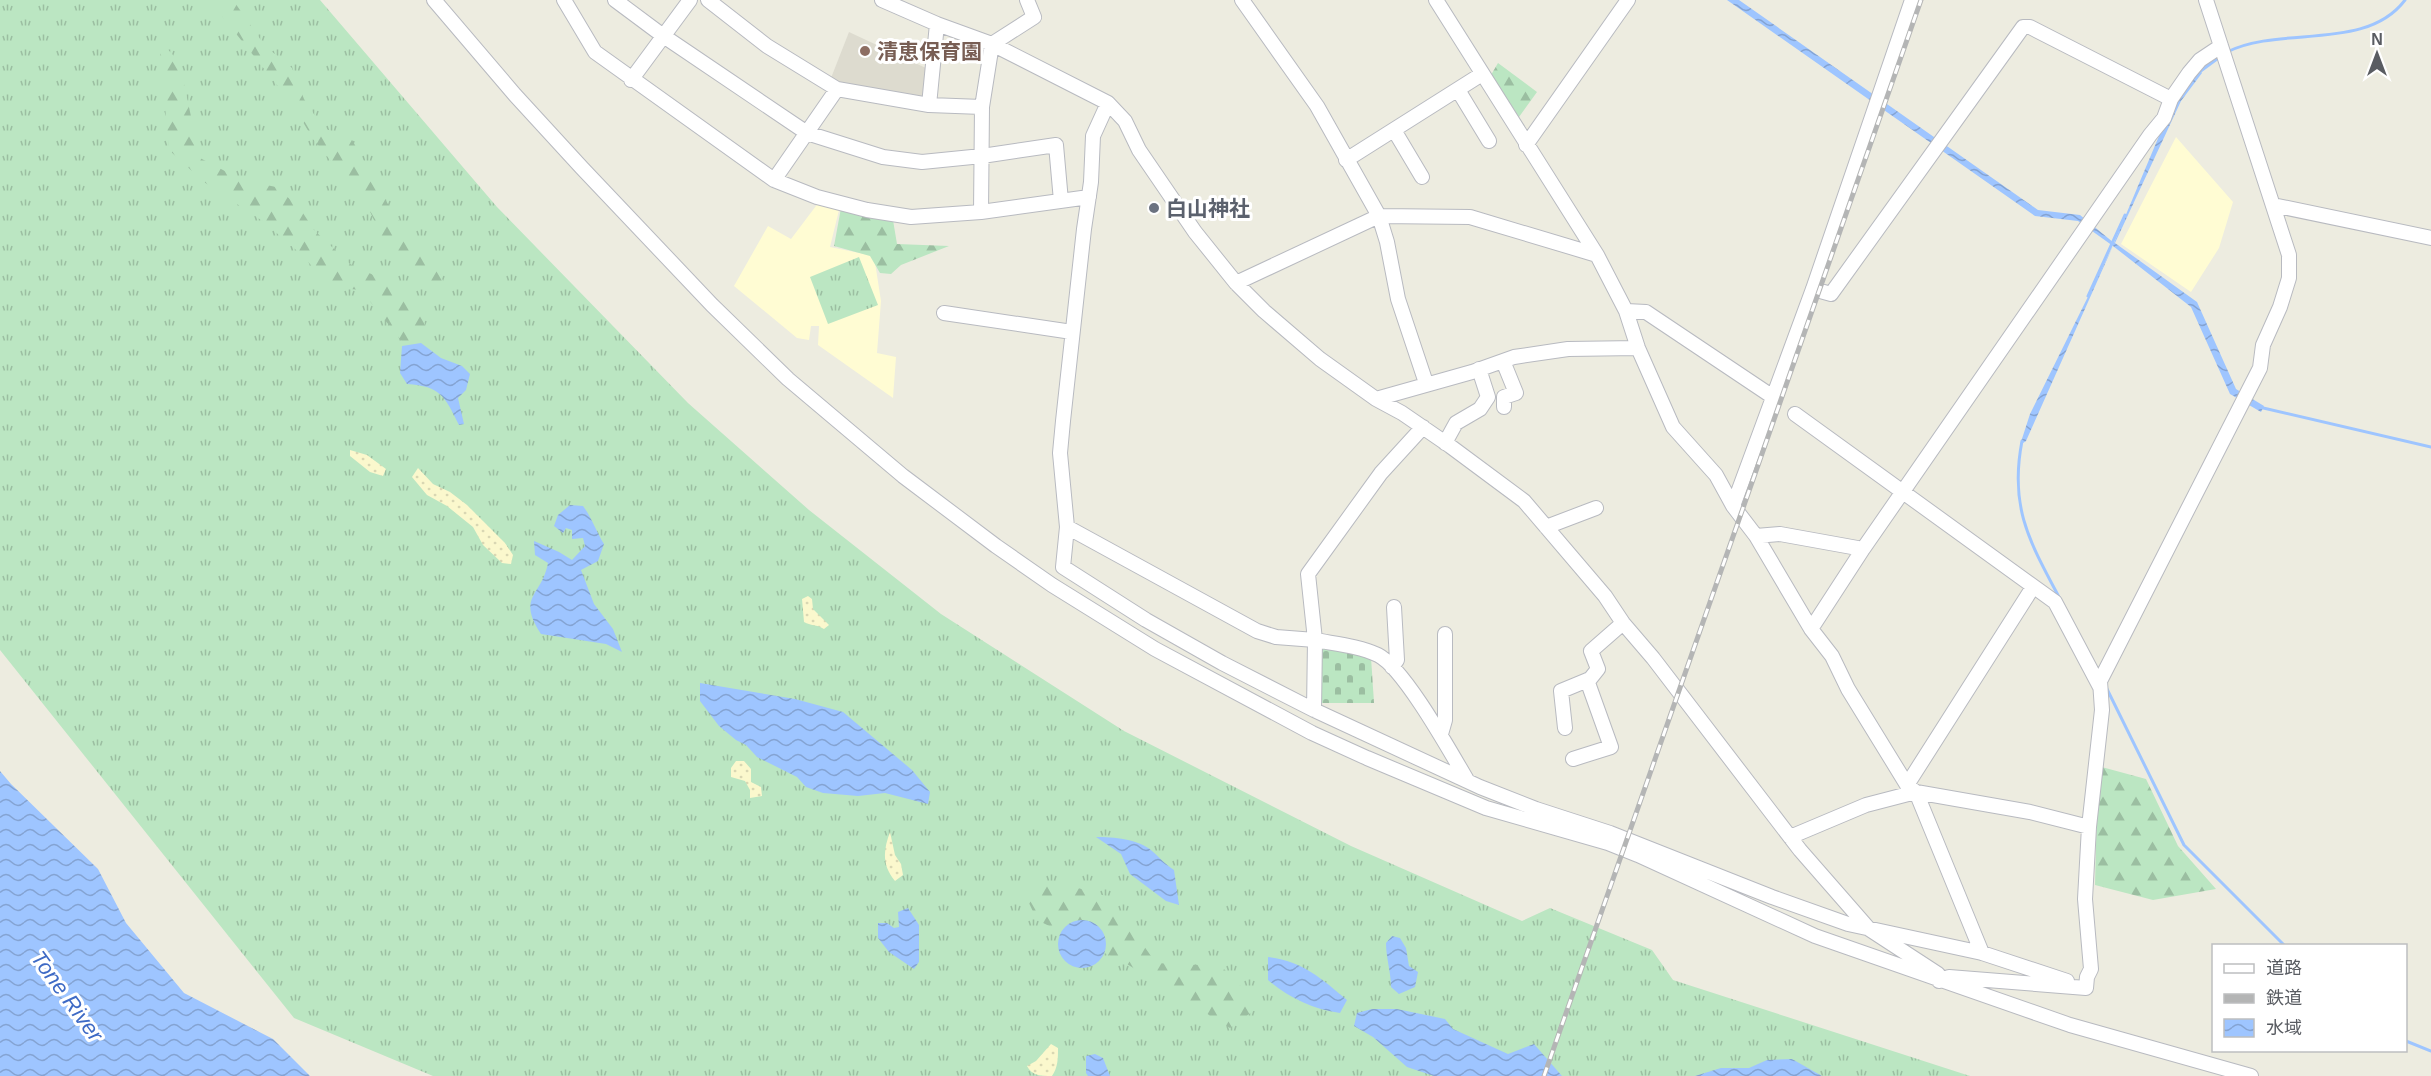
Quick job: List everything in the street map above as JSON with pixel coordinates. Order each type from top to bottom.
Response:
[{"type":"street","points":[[434,0],[538,121],[746,340],[835,420],[903,476],[1052,585],[1155,649],[1311,733],[1486,808],[1608,843],[1815,936],[1939,981],[2070,1024],[2251,1076]]},
{"type":"street","points":[[615,0],[662,35],[807,133],[884,157],[922,162],[1056,145],[1061,201]]},
{"type":"street","points":[[631,80],[690,0]]},
{"type":"street","points":[[708,0],[767,46],[837,89],[929,105],[982,107]]},
{"type":"street","points":[[726,13],[733,0]]},
{"type":"street","points":[[882,0],[937,24],[992,44],[1108,103],[1125,121],[1139,150],[1195,232],[1236,283],[1292,337],[1376,399],[1446,443],[1524,501],[1605,596],[1623,623],[1653,658],[1790,837],[1869,929],[1938,974],[1939,981]]},
{"type":"street","points":[[981,212],[982,107],[992,44],[1034,17],[1027,0]]},
{"type":"street","points":[[1242,0],[1317,106],[1379,216],[1387,242],[1398,299],[1426,383]]},
{"type":"street","points":[[1436,0],[1597,255],[1626,311],[1638,348],[1673,427],[1716,475],[1733,506],[1756,536],[1811,629],[1832,656],[1848,689],[1911,788],[1982,953]]},
{"type":"street","points":[[1526,145],[1628,0]]},
{"type":"street","points":[[1733,506],[1813,289],[1912,0]]},
{"type":"street","points":[[2101,681],[2260,368],[2264,345],[2289,278],[2289,255],[2206,0]]},
{"type":"street","points":[[570,4],[595,52],[631,80],[774,180],[837,202],[867,210],[911,217],[981,212],[1089,197]]},
{"type":"street","points":[[929,105],[937,24]]},
{"type":"street","points":[[1813,289],[1831,294],[2023,27],[2030,27],[2171,99]]},
{"type":"street","points":[[1811,629],[1863,549],[2164,118],[2171,99],[2200,60],[2222,46]]},
{"type":"street","points":[[1346,160],[1482,74]]},
{"type":"street","points":[[774,180],[837,89]]},
{"type":"street","points":[[1458,90],[1489,141]]},
{"type":"street","points":[[1108,103],[1093,136],[1089,197],[1060,453],[1067,527],[1063,567],[1146,620],[1222,663],[1314,710],[1536,809],[1610,833],[1772,897],[1869,929],[1982,953],[2086,988]]},
{"type":"street","points":[[1394,130],[1422,177]]},
{"type":"street","points":[[2273,205],[2431,238]]},
{"type":"street","points":[[1236,283],[1379,216],[1470,217],[1597,255]]},
{"type":"street","points":[[1626,311],[1646,312],[1773,397]]},
{"type":"street","points":[[944,313],[1072,332]]},
{"type":"street","points":[[1376,399],[1514,357],[1568,349],[1638,348]]},
{"type":"street","points":[[1503,361],[1516,393],[1504,397],[1504,407]]},
{"type":"street","points":[[1446,443],[1456,423],[1480,410],[1488,397],[1479,369]]},
{"type":"street","points":[[1795,414],[1902,494],[2055,602],[2101,681],[2102,710],[2089,827],[2085,899],[2091,969],[2087,977],[2086,988]]},
{"type":"street","points":[[1314,710],[1315,640],[1308,574],[1381,472],[1423,427]]},
{"type":"street","points":[[1546,527],[1596,508]]},
{"type":"street","points":[[1067,527],[1257,631],[1276,637],[1315,640],[1368,651],[1380,656],[1392,667],[1441,734],[1467,780]]},
{"type":"street","points":[[1756,536],[1780,534],[1863,549]]},
{"type":"street","points":[[1911,788],[2033,586]]},
{"type":"street","points":[[1392,667],[1397,660],[1394,607]]},
{"type":"street","points":[[1565,728],[1561,691],[1587,680],[1598,669],[1592,651],[1623,623]]},
{"type":"street","points":[[1441,734],[1445,720],[1446,634]]},
{"type":"street","points":[[1573,759],[1611,747],[1587,680]]},
{"type":"street","points":[[1790,837],[1911,788],[2030,812],[2089,827]]},
{"type":"street","points":[[1939,981],[1949,977],[2086,988]]},
{"type":"shaded area","name":"清恵保育園","points":[[849,32],[928,69],[926,102],[857,89],[831,78]]},
{"type":"shaded area","points":[[2176,137],[2233,202],[2219,248],[2191,292],[2121,244]]},
{"type":"shaded area","points":[[819,202],[839,210],[830,247],[874,256],[881,301],[877,353],[896,357],[893,398],[818,345],[819,326],[811,326],[809,340],[797,338],[734,286],[768,226],[791,239]]},
{"type":"green space","points":[[0,0],[320,0],[497,207],[688,403],[809,510],[941,614],[1124,731],[1351,846],[1522,921],[1550,908],[1652,950],[1673,980],[1970,1076],[433,1076],[294,1018],[0,650]]},
{"type":"green space","points":[[215,0],[233,0],[265,46],[292,68],[304,99],[323,128],[351,138],[394,215],[436,263],[448,294],[441,305],[391,257],[367,205],[313,139],[293,105],[214,6]]},
{"type":"green space","points":[[159,40],[173,55],[184,84],[200,158],[242,180],[276,187],[299,207],[314,230],[350,264],[384,280],[419,307],[427,330],[429,348],[408,349],[361,290],[330,287],[303,256],[264,222],[204,182],[169,150]]},
{"type":"green space","points":[[1498,63],[1537,92],[1519,117],[1491,75]]},
{"type":"green space","points":[[841,208],[893,220],[897,244],[949,246],[901,265],[891,274],[880,273],[870,256],[834,246]]},
{"type":"green space","points":[[859,257],[878,305],[828,324],[810,277]]},
{"type":"green space","points":[[1320,647],[1352,651],[1371,657],[1374,703],[1321,703]]},
{"type":"green space","points":[[2098,766],[2146,779],[2178,846],[2216,889],[2153,900],[2095,885]]},
{"type":"green space","points":[[1021,886],[1071,886],[1109,897],[1156,963],[1221,966],[1260,1006],[1230,1028],[1127,964],[1037,920]]},
{"type":"sand","points":[[350,450],[367,455],[386,469],[383,476],[370,472],[350,456]]},
{"type":"sand","points":[[418,468],[433,484],[450,492],[467,505],[505,543],[513,555],[511,564],[502,563],[483,545],[473,527],[447,506],[427,495],[412,477]]},
{"type":"sand","points":[[808,596],[812,599],[813,609],[829,625],[824,629],[804,622],[802,599]]},
{"type":"sand","points":[[736,761],[744,761],[751,769],[751,782],[761,787],[762,796],[750,798],[750,790],[745,781],[731,777],[731,768]]},
{"type":"sand","points":[[890,832],[895,855],[901,864],[903,875],[895,881],[885,858]]},
{"type":"sand","points":[[1051,1044],[1058,1048],[1054,1073],[1052,1076],[1034,1074],[1027,1066],[1036,1061]]},
{"type":"water","points":[[1727,0],[1739,0],[2038,210],[2080,215],[2114,243],[2175,98],[2198,68],[2202,73],[2181,101],[2115,243],[2197,302],[2236,389],[2264,406],[2261,412],[2230,394],[2191,307],[2113,246],[2078,221],[2035,216]]},
{"type":"water","points":[[2113,246],[2026,441],[2020,445],[2030,414]]},
{"type":"water","points":[[421,343],[441,358],[462,366],[470,374],[466,390],[458,398],[464,424],[459,425],[450,407],[435,390],[407,384],[400,373],[402,346]]},
{"type":"water","points":[[570,505],[583,506],[604,544],[598,561],[581,570],[594,604],[613,629],[622,652],[606,644],[541,634],[534,621],[531,604],[548,563],[535,555],[534,541],[572,560],[585,546],[583,538],[572,539],[572,530],[566,528],[563,533],[554,526],[558,515]]},
{"type":"water","points":[[700,683],[795,699],[843,712],[912,770],[930,792],[928,804],[885,793],[858,796],[823,793],[806,787],[797,777],[757,757],[746,745],[719,726],[700,701]]},
{"type":"water","name":"Tone River","points":[[0,771],[98,869],[126,923],[184,993],[273,1039],[310,1076],[0,1076]]},
{"type":"water","points":[[1096,837],[1133,841],[1152,851],[1174,870],[1179,905],[1166,901],[1130,874],[1121,854]]},
{"type":"water","points":[[908,908],[919,925],[919,962],[914,969],[889,952],[878,938],[878,923],[887,923],[894,928],[899,927],[898,912]]},
{"type":"water","points":[[1077,920],[1087,920],[1102,930],[1106,944],[1105,953],[1096,964],[1087,968],[1077,968],[1062,958],[1058,949],[1058,939],[1068,924]]},
{"type":"water","points":[[1392,936],[1400,938],[1406,948],[1409,966],[1418,972],[1415,987],[1399,994],[1391,987],[1387,954],[1386,943]]},
{"type":"water","points":[[1268,957],[1291,962],[1328,985],[1347,1000],[1340,1013],[1302,1002],[1268,980]]},
{"type":"water","points":[[1372,1009],[1397,1009],[1445,1019],[1453,1029],[1508,1054],[1534,1044],[1562,1076],[1434,1076],[1407,1067],[1373,1037],[1354,1026],[1357,1013]]},
{"type":"water","points":[[1095,1054],[1103,1058],[1110,1076],[1088,1076],[1086,1056]]},
{"type":"water","points":[[1792,1059],[1822,1076],[1695,1076],[1721,1068],[1749,1068],[1767,1060]]},
{"type":"waterway","points":[[2227,52],[2249,44],[2346,32],[2368,26],[2388,16],[2405,0]]},
{"type":"waterway","points":[[2198,73],[2221,56]]},
{"type":"waterway","points":[[2088,296],[2125,215]]},
{"type":"waterway","points":[[2259,407],[2431,447]]},
{"type":"waterway","points":[[2022,441],[2018,486],[2020,505],[2031,542],[2060,599]]},
{"type":"waterway","points":[[2106,687],[2184,845],[2283,944]]},
{"type":"waterway","points":[[2407,1041],[2431,1051]]},
{"type":"railway","points":[[1544,1076],[1921,0]]},
{"type":"place","name":"清恵保育園","points":[[865,51]]},
{"type":"place","name":"白山神社","points":[[1154,208]]}]
